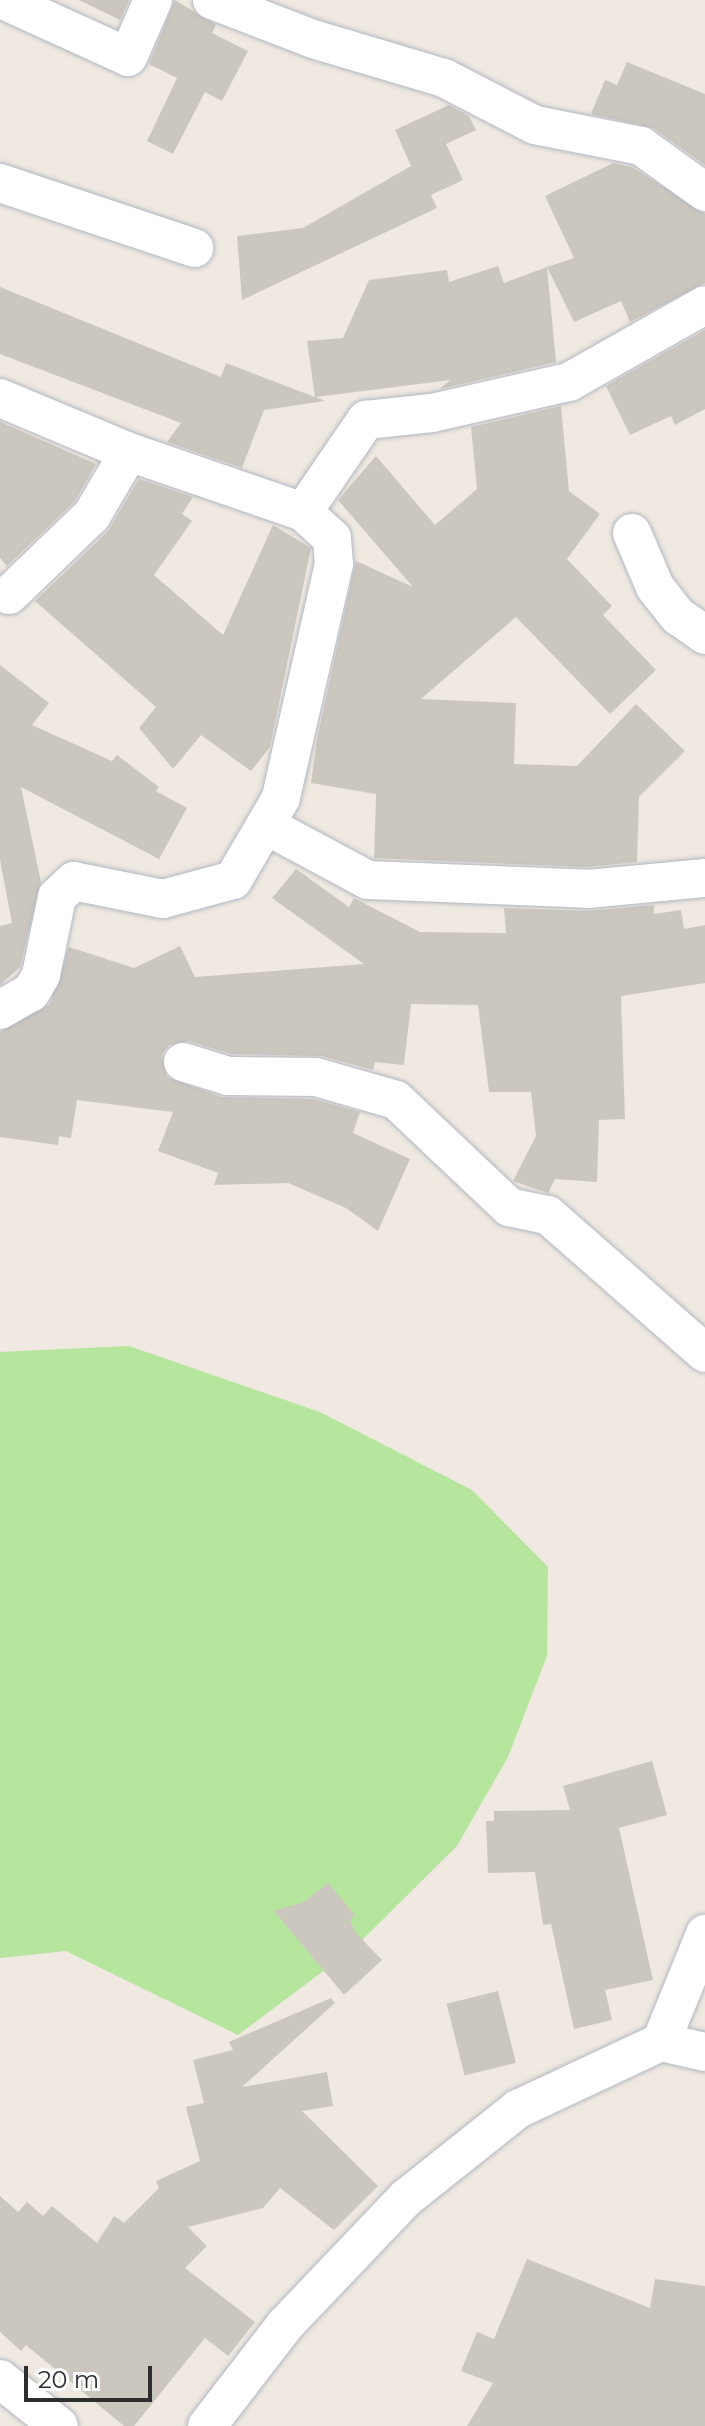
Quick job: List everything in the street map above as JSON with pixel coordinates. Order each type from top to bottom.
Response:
[{"type":"street","points":[[3,0],[128,57],[153,0]]},
{"type":"street","points":[[212,0],[313,39],[444,78],[535,125],[641,146],[705,192]]},
{"type":"street","points":[[0,183],[194,248]]},
{"type":"street","points":[[303,512],[366,420],[432,413],[569,382],[705,305]]},
{"type":"street","points":[[0,398],[129,452],[303,512],[332,538],[334,564],[281,798],[269,827],[233,880],[218,888],[163,899],[74,881],[64,887],[41,975],[31,992],[0,1010]]},
{"type":"street","points":[[9,595],[92,515],[129,452]]},
{"type":"street","points":[[632,533],[655,587],[678,616],[705,635]]},
{"type":"street","points":[[269,827],[368,880],[588,889],[705,878]]},
{"type":"street","points":[[183,1062],[228,1076],[316,1077],[396,1100],[509,1207],[548,1215],[705,1353]]},
{"type":"street","points":[[661,2042],[705,1934]]},
{"type":"street","points":[[207,2426],[285,2325],[406,2198],[518,2109],[661,2042],[705,2052]]},
{"type":"street","points":[[0,2379],[51,2420]]},
{"type":"street","points":[[0,2415],[51,2420]]},
{"type":"green space","points":[[129,1346],[320,1412],[472,1490],[548,1567],[547,1656],[508,1757],[457,1846],[354,1948],[238,2035],[66,1951],[0,1958],[0,1352]]},
{"type":"building","points":[[79,0],[129,0],[120,20]]},
{"type":"building","points":[[175,0],[216,25],[212,33],[248,51],[222,101],[205,92],[173,154],[147,141],[177,78],[149,64]]},
{"type":"building","points":[[627,62],[705,94],[705,165],[653,128],[591,114],[605,80],[617,85]]},
{"type":"building","points":[[449,105],[469,116],[476,130],[446,144],[463,180],[431,195],[437,208],[242,300],[237,236],[303,228],[411,166],[395,130]]},
{"type":"building","points":[[613,163],[632,167],[705,214],[705,283],[630,322],[621,301],[574,322],[547,267],[574,258],[545,196]]},
{"type":"building","points":[[498,266],[504,283],[547,267],[556,362],[440,389],[450,380],[316,397],[325,401],[264,410],[242,468],[167,442],[181,423],[0,354],[0,287],[221,377],[226,363],[315,397],[307,341],[343,338],[369,280],[447,270],[449,282]]},
{"type":"building","points":[[705,330],[705,409],[675,425],[671,416],[630,435],[606,386]]},
{"type":"building","points":[[561,406],[569,491],[600,514],[567,559],[612,606],[603,615],[656,670],[610,714],[516,617],[421,699],[516,703],[514,764],[577,766],[636,704],[685,751],[639,797],[637,862],[587,867],[374,858],[376,794],[311,783],[317,739],[356,561],[413,587],[338,500],[376,456],[435,525],[477,489],[471,427]]},
{"type":"building","points":[[0,422],[96,464],[75,501],[7,566],[0,558]]},
{"type":"building","points":[[139,479],[193,497],[182,514],[192,521],[154,575],[223,635],[273,525],[311,548],[270,747],[251,771],[201,735],[173,769],[139,728],[156,707],[35,601],[108,531]]},
{"type":"building","points":[[0,665],[49,703],[32,725],[112,761],[117,755],[159,787],[156,791],[187,808],[159,859],[21,787],[41,882],[20,967],[0,985],[0,926],[12,923],[0,860]]},
{"type":"building","points":[[296,869],[349,907],[354,898],[420,932],[506,933],[504,908],[587,911],[654,905],[654,914],[681,910],[684,929],[705,925],[705,983],[621,996],[625,1119],[599,1120],[597,1182],[555,1179],[548,1193],[513,1181],[536,1136],[531,1092],[489,1092],[478,1005],[411,1004],[404,1065],[375,1062],[373,1070],[322,1056],[231,1054],[189,1041],[169,1045],[162,1055],[167,1077],[221,1097],[313,1099],[360,1112],[353,1133],[410,1159],[378,1231],[346,1208],[288,1183],[214,1185],[218,1173],[158,1151],[173,1112],[77,1100],[71,1138],[59,1136],[58,1145],[0,1137],[0,1032],[50,1004],[69,947],[134,968],[180,946],[195,977],[364,964],[272,898]]},
{"type":"building","points":[[652,1761],[667,1815],[619,1828],[653,1980],[605,1990],[612,2020],[574,2029],[551,1924],[543,1925],[535,1872],[488,1873],[486,1821],[494,1821],[494,1811],[570,1810],[563,1786]]},
{"type":"building","points":[[328,1883],[355,1915],[350,1920],[356,1933],[382,1960],[344,1995],[274,1911],[304,1902]]},
{"type":"building","points":[[498,1991],[516,2063],[464,2076],[447,2004]]},
{"type":"building","points":[[331,1998],[335,2003],[242,2087],[327,2072],[333,2106],[302,2111],[378,2186],[334,2230],[280,2188],[263,2208],[188,2227],[207,2246],[185,2268],[255,2322],[228,2356],[205,2338],[134,2426],[124,2426],[26,2345],[21,2351],[0,2332],[0,2196],[18,2212],[27,2202],[43,2216],[52,2206],[97,2243],[114,2216],[124,2223],[159,2188],[156,2181],[200,2161],[186,2107],[204,2103],[193,2060],[233,2050],[229,2042]]},
{"type":"building","points":[[527,2259],[650,2308],[655,2279],[705,2286],[705,2426],[467,2426],[493,2383],[461,2371],[477,2332],[494,2339]]}]
